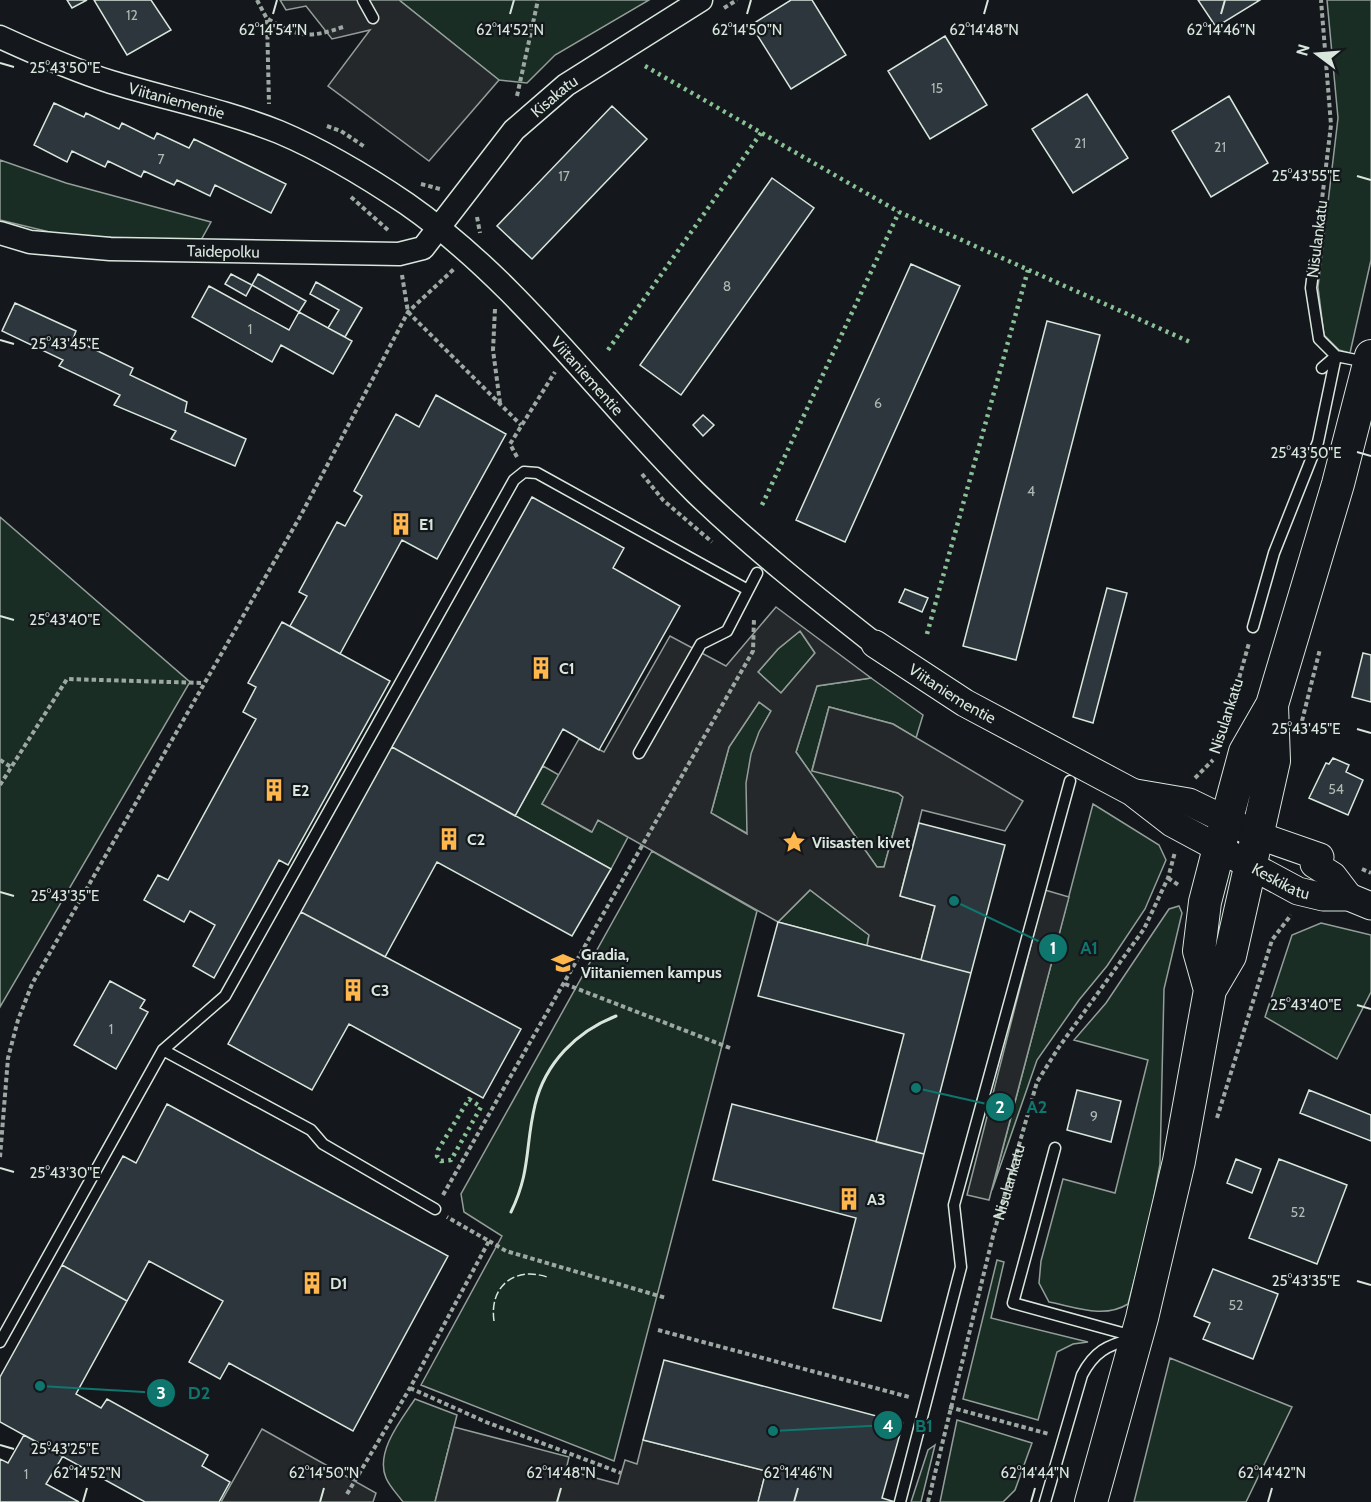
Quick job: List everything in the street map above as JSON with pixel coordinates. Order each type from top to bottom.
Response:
[{"type":"main road","name":"Nisulankatu","points":[[1210,990],[1199,951],[1205,902],[1245,752],[1272,705],[1338,484],[1370,359]]},
{"type":"main road","name":"Nisulankatu","points":[[1091,1502],[1136,1337],[1179,1161],[1210,990],[1230,956],[1274,761],[1272,705]]},
{"type":"street","name":"Kisakatu","points":[[439,229],[468,209],[514,130],[566,86],[709,6]]},
{"type":"street","name":"Viitaniementie","points":[[0,37],[49,60],[112,82],[216,110],[279,132],[331,157],[407,204],[439,229],[508,291],[696,492],[808,592],[875,644],[965,703],[1132,792],[1182,828],[1223,834],[1257,835]]},
{"type":"street","name":"Taidepolku","points":[[0,233],[30,242],[110,249],[399,254],[423,248],[439,229]]},
{"type":"street","name":"Viitaniementie","points":[[1132,792],[1190,786],[1223,834]]},
{"type":"street","name":"Keskikatu","points":[[1223,834],[1250,865],[1298,891],[1323,897],[1360,901]]},
{"type":"street","name":"Keskikatu","points":[[1257,835],[1320,857],[1314,864],[1333,876],[1360,901]]},
{"type":"lane","points":[[363,0],[373,18]]},
{"type":"lane","name":"Nisulankatu","points":[[1314,264],[1311,288],[1319,339],[1336,356]]},
{"type":"lane","points":[[1253,627],[1274,553],[1318,442],[1336,356]]},
{"type":"lane","points":[[1322,368],[1336,356],[1370,359]]},
{"type":"lane","points":[[0,1342],[163,1050],[225,996],[514,480],[524,471],[537,473],[748,590]]},
{"type":"lane","points":[[639,753],[701,644],[727,631],[757,573]]},
{"type":"lane","points":[[900,1502],[961,1267],[954,1205],[1070,781]]},
{"type":"lane","points":[[163,1050],[311,1130],[323,1144],[435,1209]]},
{"type":"lane","points":[[1055,1148],[1013,1303],[1136,1337]]},
{"type":"lane","points":[[1045,1502],[1082,1375],[1090,1358],[1108,1345],[1136,1337]]},
{"type":"path","points":[[257,0],[267,19],[269,106]]},
{"type":"path","points":[[515,105],[538,0]]},
{"type":"path","points":[[709,6],[737,0]]},
{"type":"path","name":"Nisulankatu","points":[[1314,264],[1331,125],[1321,0]]},
{"type":"path","points":[[267,19],[285,30],[314,36],[343,27]]},
{"type":"path","points":[[0,1157],[8,1058],[18,1020],[32,984],[301,515],[408,312],[482,240],[468,209],[436,186],[422,184]]},
{"type":"path","points":[[468,209],[483,207]]},
{"type":"path","points":[[495,303],[493,350],[500,403]]},
{"type":"path","points":[[408,312],[521,425]]},
{"type":"path","points":[[524,471],[510,444],[558,368]]},
{"type":"path","points":[[666,1298],[506,1251],[435,1209],[753,651],[757,573]]},
{"type":"path","name":"Nisulankatu","points":[[1223,734],[1253,627]]},
{"type":"path","points":[[0,785],[67,679],[204,683]]},
{"type":"path","name":"Nisulankatu","points":[[1190,786],[1217,756]]},
{"type":"path","points":[[0,760],[11,767]]},
{"type":"path","name":"Nisulankatu","points":[[928,1502],[993,1236],[1037,1082],[1059,1047],[1144,929],[1168,878],[1182,828]]},
{"type":"path","points":[[565,984],[730,1048]]},
{"type":"path","points":[[347,1494],[410,1388],[489,1241]]},
{"type":"path","points":[[658,1330],[1064,1438]]},
{"type":"path","points":[[410,1388],[486,1422],[621,1473]]},
{"type":"green space","points":[[399,0],[649,0],[555,55],[527,83],[499,80]]},
{"type":"green space","points":[[1327,0],[1371,0],[1371,260],[1350,353],[1339,350],[1324,335],[1318,287],[1338,118]]},
{"type":"green space","points":[[0,160],[66,183],[211,222],[201,240],[66,236],[0,220]]},
{"type":"green space","points":[[0,517],[190,682],[0,1007]]},
{"type":"green space","points":[[800,631],[815,653],[781,693],[758,672],[778,649]]},
{"type":"green space","points":[[871,678],[923,715],[916,738],[893,724],[829,707],[812,770],[898,793],[903,797],[884,867],[877,867],[796,752],[817,686]]},
{"type":"green space","points":[[759,702],[771,711],[757,742],[749,771],[748,834],[711,813],[729,747]]},
{"type":"green space","points":[[543,766],[559,775],[542,804],[591,832],[598,820],[628,837],[611,869],[515,816]]},
{"type":"green space","points":[[1093,804],[1159,845],[1166,860],[1145,909],[1107,966],[1079,1000],[1037,1060],[992,1190]]},
{"type":"green space","points":[[652,851],[757,911],[614,1461],[421,1385],[502,1236],[464,1212],[461,1194]]},
{"type":"green space","points":[[810,890],[869,935],[867,946],[778,922]]},
{"type":"green space","points":[[1179,906],[1182,913],[1164,989],[1160,1164],[1149,1225],[1128,1304],[1109,1311],[1099,1311],[1049,1302],[1039,1283],[1041,1261],[1063,1179],[1115,1193],[1148,1060],[1074,1040],[1106,1003],[1169,909]]},
{"type":"green space","points":[[1321,923],[1371,935],[1371,992],[1337,1059],[1265,1017],[1292,935]]},
{"type":"green space","points":[[997,1260],[1004,1262],[991,1318],[1088,1342],[1073,1344],[1057,1352],[1038,1420],[963,1399]]},
{"type":"green space","points":[[1170,1358],[1292,1407],[1246,1502],[1134,1502]]},
{"type":"green space","points":[[415,1399],[457,1415],[435,1502],[403,1502],[386,1478],[384,1468],[384,1458],[391,1437]]},
{"type":"green space","points":[[957,1420],[1032,1443],[1015,1490],[1003,1502],[940,1502]]},
{"type":"green space","points":[[935,1445],[921,1502],[911,1502],[928,1450]]},
{"type":"shaded area","points":[[280,0],[399,0],[499,80],[429,161],[328,86],[370,30],[332,39],[306,6],[286,10]]},
{"type":"shaded area","points":[[776,607],[871,678],[817,686],[796,752],[877,867],[884,867],[903,797],[898,793],[812,771],[829,707],[893,724],[1023,801],[1005,831],[922,810],[900,896],[935,906],[921,960],[867,946],[869,935],[810,890],[778,922],[598,820],[592,832],[542,804],[579,739],[604,752],[670,636],[726,666]],"holes":[[[800,631],[815,653],[781,693],[758,672],[778,649]],[[759,702],[771,711],[759,732],[751,754],[746,783],[747,834],[711,813],[729,747]]]},
{"type":"shaded area","points":[[1045,890],[1069,897],[989,1200],[967,1195]]},
{"type":"shaded area","points":[[454,1427],[569,1457],[566,1470],[618,1484],[625,1460],[637,1464],[643,1440],[766,1471],[758,1502],[435,1502]]},
{"type":"shaded area","points":[[262,1429],[376,1493],[373,1502],[221,1502]]},
{"type":"building","points":[[67,0],[87,0],[72,8]]},
{"type":"building","points":[[94,0],[151,0],[171,30],[127,55]]},
{"type":"building","points":[[791,0],[812,0],[846,55],[791,89],[751,25]]},
{"type":"building","points":[[1198,0],[1260,0],[1216,27]]},
{"type":"building","points":[[945,36],[987,105],[930,139],[888,71]]},
{"type":"building","points":[[1087,94],[1128,158],[1073,193],[1032,129]]},
{"type":"building","points":[[1229,96],[1268,163],[1211,197],[1172,131]]},
{"type":"building","points":[[54,103],[84,117],[86,113],[119,129],[122,123],[154,139],[157,133],[189,148],[194,139],[286,184],[271,213],[215,185],[210,196],[177,180],[174,185],[144,171],[141,177],[108,161],[105,167],[72,151],[67,162],[34,145]]},
{"type":"building","points":[[612,106],[647,139],[532,259],[497,226]]},
{"type":"building","points":[[772,178],[814,208],[681,395],[640,365]]},
{"type":"building","points":[[911,264],[960,286],[845,542],[796,520]]},
{"type":"building","points":[[231,274],[252,285],[246,296],[225,284]]},
{"type":"building","points":[[258,274],[306,301],[299,312],[252,285]]},
{"type":"building","points":[[316,282],[362,308],[345,337],[328,328],[339,310],[310,294]]},
{"type":"building","points":[[209,286],[289,330],[299,312],[352,341],[333,374],[281,345],[272,362],[192,317]]},
{"type":"building","points":[[15,303],[76,331],[73,339],[133,368],[130,375],[187,402],[185,412],[246,439],[235,466],[171,439],[176,431],[114,405],[120,395],[59,366],[63,360],[2,331]]},
{"type":"building","points":[[1047,321],[1100,335],[1016,660],[963,646]]},
{"type":"building","name":"E1","points":[[436,395],[506,434],[437,559],[402,540],[340,654],[290,626],[307,596],[299,592],[337,522],[345,526],[362,496],[354,491],[396,414],[419,427]]},
{"type":"building","points":[[703,415],[714,425],[703,436],[693,425]]},
{"type":"building","name":"C1","points":[[532,497],[624,548],[613,568],[680,606],[599,750],[563,729],[515,816],[392,747]]},
{"type":"building","points":[[1107,588],[1127,593],[1093,723],[1073,717]]},
{"type":"building","points":[[905,589],[928,598],[922,612],[899,602]]},
{"type":"building","name":"E2","points":[[282,622],[390,681],[288,865],[279,860],[214,978],[193,966],[215,925],[190,911],[184,922],[144,900],[158,875],[168,880],[256,719],[243,712],[256,687],[248,683]]},
{"type":"building","points":[[1363,653],[1371,655],[1371,702],[1352,697]]},
{"type":"building","name":"C2","points":[[392,747],[611,869],[572,936],[437,862],[385,957],[301,912]]},
{"type":"building","points":[[1333,758],[1349,765],[1346,772],[1363,780],[1348,815],[1309,798],[1326,763],[1329,764]]},
{"type":"building","points":[[919,823],[1005,845],[971,973],[921,960],[935,906],[900,896]]},
{"type":"building","name":"C3","points":[[301,912],[521,1029],[483,1098],[349,1024],[312,1090],[228,1044]]},
{"type":"building","points":[[778,922],[971,973],[924,1154],[876,1142],[904,1034],[758,996]]},
{"type":"building","points":[[110,981],[145,1000],[140,1008],[148,1012],[116,1069],[74,1045]]},
{"type":"building","points":[[1077,1090],[1121,1101],[1111,1142],[1067,1130]]},
{"type":"building","points":[[1309,1090],[1371,1115],[1371,1141],[1300,1113]]},
{"type":"building","name":"D1","points":[[167,1104],[448,1256],[353,1431],[229,1363],[220,1379],[189,1362],[223,1301],[149,1261],[127,1301],[62,1265],[123,1156],[136,1163]]},
{"type":"building","name":"A3","points":[[732,1104],[924,1154],[881,1321],[833,1308],[856,1218],[713,1180]]},
{"type":"building","points":[[1236,1159],[1261,1169],[1252,1193],[1227,1183]]},
{"type":"building","points":[[1279,1159],[1347,1185],[1317,1264],[1249,1238]]},
{"type":"building","points":[[62,1265],[127,1301],[76,1394],[101,1408],[107,1399],[208,1455],[202,1466],[230,1482],[219,1502],[145,1502],[0,1422],[0,1377]]},
{"type":"building","points":[[1213,1269],[1278,1294],[1253,1359],[1203,1339],[1210,1323],[1194,1316]]},
{"type":"building","points":[[664,1360],[903,1423],[882,1498],[895,1502],[758,1502],[766,1471],[643,1440]]},
{"type":"building","points":[[24,1435],[63,1456],[46,1484],[79,1502],[0,1502],[0,1459],[8,1463]]},
{"type":"hedge","points":[[645,66],[899,212],[1190,342]]},
{"type":"hedge","points":[[608,350],[761,133]]},
{"type":"hedge","points":[[762,505],[899,212]]},
{"type":"hedge","points":[[927,634],[1028,270]]},
{"type":"hedge","points":[[469,1099],[481,1107],[451,1160],[441,1161],[437,1156],[438,1150],[469,1099]]},
{"type":"fence","points":[[494,1321],[493,1309],[496,1298],[506,1282],[524,1274],[547,1277]]},
{"type":"wall","points":[[511,1212],[522,1184],[535,1105],[546,1075],[565,1050],[576,1040],[588,1030],[616,1016]]},
{"type":"place","name":"E1","points":[[401,524]]},
{"type":"place","name":"C1","points":[[541,668]]},
{"type":"place","name":"E2","points":[[274,790]]},
{"type":"place","name":"C2","points":[[449,839]]},
{"type":"place","name":"Viisasten kivet","points":[[794,842]]},
{"type":"place","name":"A1","points":[[954,901]]},
{"type":"place","name":"Gradia, Viitaniemen kampus","points":[[563,963]]},
{"type":"place","name":"C3","points":[[353,990]]},
{"type":"place","name":"A2","points":[[916,1088]]},
{"type":"place","name":"A3","points":[[849,1199]]},
{"type":"place","name":"D1","points":[[312,1283]]},
{"type":"place","name":"D2","points":[[40,1386]]},
{"type":"place","name":"B1","points":[[773,1431]]}]
